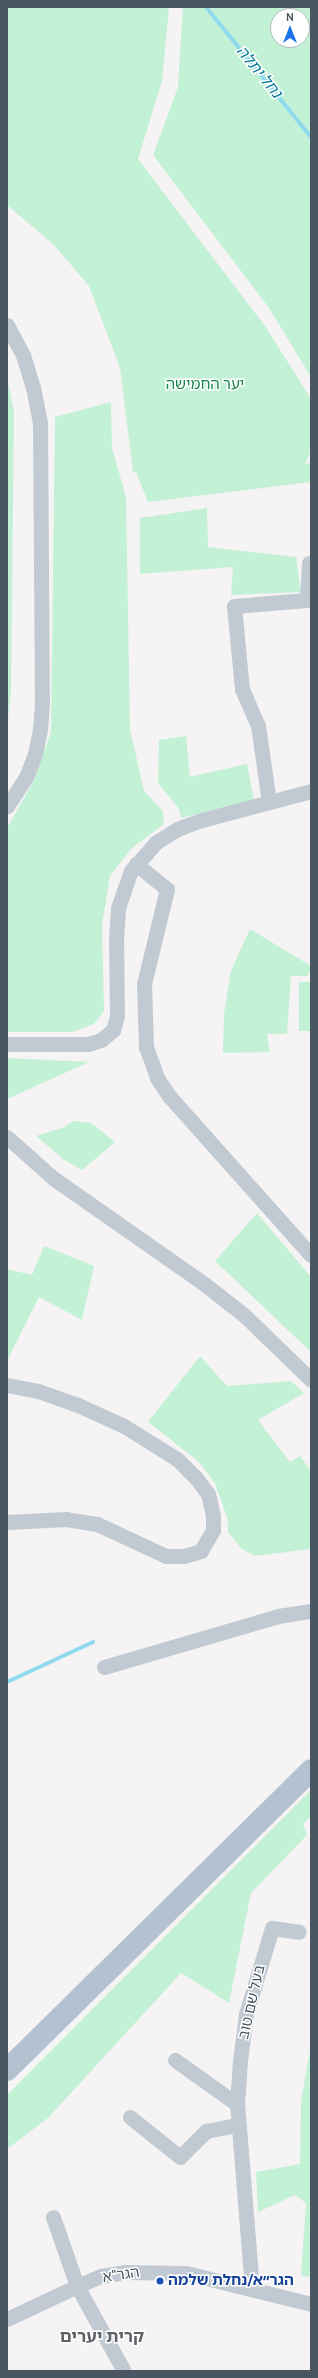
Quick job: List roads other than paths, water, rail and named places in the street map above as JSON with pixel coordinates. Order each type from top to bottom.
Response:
[{"type":"main road","points":[[7,2070],[311,1770]]},
{"type":"street","points":[[7,325],[23,355],[33,387],[40,423],[42,702],[40,729],[35,754],[26,777],[7,806]]},
{"type":"street","points":[[269,802],[258,726],[242,689],[234,606],[307,600],[309,563]]},
{"type":"street","points":[[7,1044],[88,1044],[101,1040],[113,1030],[117,1016],[116,939],[118,908],[126,882],[136,864],[155,843],[177,829],[311,791]]},
{"type":"street","points":[[136,864],[167,889],[144,984],[146,1047],[157,1078],[170,1097],[311,1255]]},
{"type":"street","points":[[7,1137],[53,1178],[203,1282],[244,1315],[311,1380]]},
{"type":"street","points":[[7,1385],[38,1391],[78,1405],[124,1426],[177,1459],[196,1478],[208,1494],[213,1516],[213,1530],[201,1551],[178,1556],[166,1556],[97,1524],[67,1519],[7,1522]]},
{"type":"street","points":[[104,1667],[278,1616],[311,1611]]},
{"type":"street","name":"בעל שם טוב","points":[[252,2289],[237,2104],[246,2014],[272,1928],[299,1932]]},
{"type":"street","points":[[175,2060],[237,2104]]},
{"type":"street","points":[[130,2117],[180,2157],[206,2131],[238,2125]]},
{"type":"street","points":[[53,2217],[77,2286],[124,2371]]},
{"type":"street","name":"הגר\"א","points":[[7,2319],[101,2276],[150,2270],[186,2273],[311,2304]]},
{"type":"waterway","name":"נחל יתלה","points":[[206,7],[311,137]]},
{"type":"waterway","points":[[7,1682],[93,1642]]},
{"type":"place","name":"הגר״א/נחלת שלמה","points":[[160,2281]]},
{"type":"district","name":"קרית יערים","points":[[102,2337]]},
{"type":"park label","name":"יער החמישה","points":[[205,385]]}]
